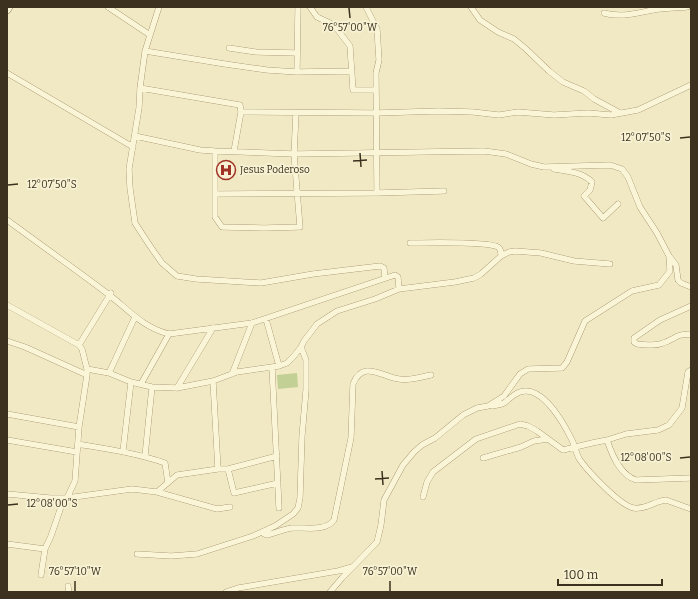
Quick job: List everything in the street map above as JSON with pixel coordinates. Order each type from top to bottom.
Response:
[{"type":"street","points":[[108,7],[150,35]]},
{"type":"street","points":[[159,7],[145,51],[139,108],[129,169],[135,223],[162,263],[177,276],[196,279],[261,283],[313,274],[380,266],[384,268],[385,278]]},
{"type":"street","points":[[297,72],[298,7]]},
{"type":"street","points":[[310,7],[317,17],[330,23],[337,29],[350,46],[353,90],[376,90]]},
{"type":"street","points":[[366,7],[377,29],[379,60],[376,73],[377,193]]},
{"type":"street","points":[[471,7],[480,20],[498,32],[514,39],[563,82],[584,91],[594,99],[620,113]]},
{"type":"street","points":[[604,12],[612,15],[625,15],[653,10],[687,7]]},
{"type":"street","points":[[229,48],[256,52],[297,53]]},
{"type":"street","points":[[145,51],[225,64],[297,72],[352,70]]},
{"type":"street","points":[[7,73],[133,147]]},
{"type":"street","points":[[241,112],[473,112],[499,115],[518,112],[554,116],[588,113],[611,115],[638,110],[691,85]]},
{"type":"street","points":[[140,88],[240,105],[241,112],[234,151]]},
{"type":"street","points":[[215,151],[215,217],[222,227],[300,227],[294,154],[296,113]]},
{"type":"street","points":[[135,136],[200,150],[215,151],[294,154],[484,151],[506,154],[544,168],[576,173],[589,179],[592,182],[592,185],[590,190],[584,196],[603,218],[618,204]]},
{"type":"street","points":[[544,168],[610,165],[622,169],[628,177],[640,208],[676,265],[678,280],[680,283],[691,287]]},
{"type":"street","points":[[215,194],[444,191]]},
{"type":"street","points":[[7,220],[110,294],[147,326],[168,334],[252,323],[385,278],[395,276],[398,277],[399,289]]},
{"type":"street","points":[[410,243],[470,243],[493,246],[498,247],[501,256]]},
{"type":"street","points":[[7,341],[87,372],[108,373],[131,382],[152,387],[177,388],[213,381],[237,372],[279,366],[287,363],[301,347],[311,330],[325,317],[337,310],[375,299],[399,289],[455,282],[474,278],[481,274],[501,256],[509,252],[522,251],[541,253],[574,261],[610,264]]},
{"type":"street","points":[[488,406],[504,396],[520,374],[528,369],[562,368],[567,362],[585,321],[632,291],[659,285],[670,271],[669,256]]},
{"type":"street","points":[[79,345],[110,294]]},
{"type":"street","points":[[7,305],[79,345],[82,349],[87,372],[79,427],[75,481],[67,498],[62,504],[51,536],[44,549],[41,575]]},
{"type":"street","points":[[691,306],[660,320],[634,338],[634,342],[637,344],[658,344],[681,334],[691,336]]},
{"type":"street","points":[[108,373],[135,317]]},
{"type":"street","points":[[266,319],[279,366]]},
{"type":"street","points":[[232,374],[252,323]]},
{"type":"street","points":[[177,388],[213,328]]},
{"type":"street","points":[[141,384],[168,334]]},
{"type":"street","points":[[137,554],[171,556],[197,554],[262,532],[275,526],[293,514],[298,508],[300,498],[302,436],[306,390],[306,360],[301,347]]},
{"type":"street","points":[[272,367],[279,508]]},
{"type":"street","points":[[423,497],[427,482],[433,472],[476,439],[520,424],[528,426],[563,450],[626,434],[658,430],[669,425],[682,408],[688,372],[691,370]]},
{"type":"street","points":[[262,532],[267,535],[291,528],[318,528],[332,523],[334,520],[351,438],[352,389],[355,378],[361,373],[368,371],[376,371],[401,380],[431,375]]},
{"type":"street","points":[[213,381],[218,469]]},
{"type":"street","points":[[123,451],[131,382]]},
{"type":"street","points":[[145,456],[152,387]]},
{"type":"street","points":[[330,592],[377,542],[381,526],[384,500],[403,465],[414,452],[422,445],[435,438],[463,415],[477,408],[502,404],[514,394],[526,391],[543,398],[555,412],[572,440],[578,458],[611,494],[633,508],[640,508],[666,500],[691,509]]},
{"type":"street","points":[[7,414],[79,427]]},
{"type":"street","points":[[483,458],[521,447],[534,441],[548,439]]},
{"type":"street","points":[[7,440],[77,452]]},
{"type":"street","points":[[607,440],[612,453],[624,473],[629,478],[636,480],[691,478]]},
{"type":"street","points":[[78,444],[123,451],[145,456],[165,463],[168,483]]},
{"type":"street","points":[[157,492],[177,475],[228,469],[277,456]]},
{"type":"street","points":[[228,469],[234,493],[278,483]]},
{"type":"street","points":[[7,494],[67,498],[132,489],[157,492],[217,509],[230,507]]},
{"type":"street","points":[[7,544],[44,549]]},
{"type":"street","points":[[226,592],[238,588],[338,571],[354,566]]},
{"type":"green space","points":[[297,373],[298,387],[278,389],[277,375]]},
{"type":"place","name":"Jesus Poderoso","points":[[226,170]]}]
